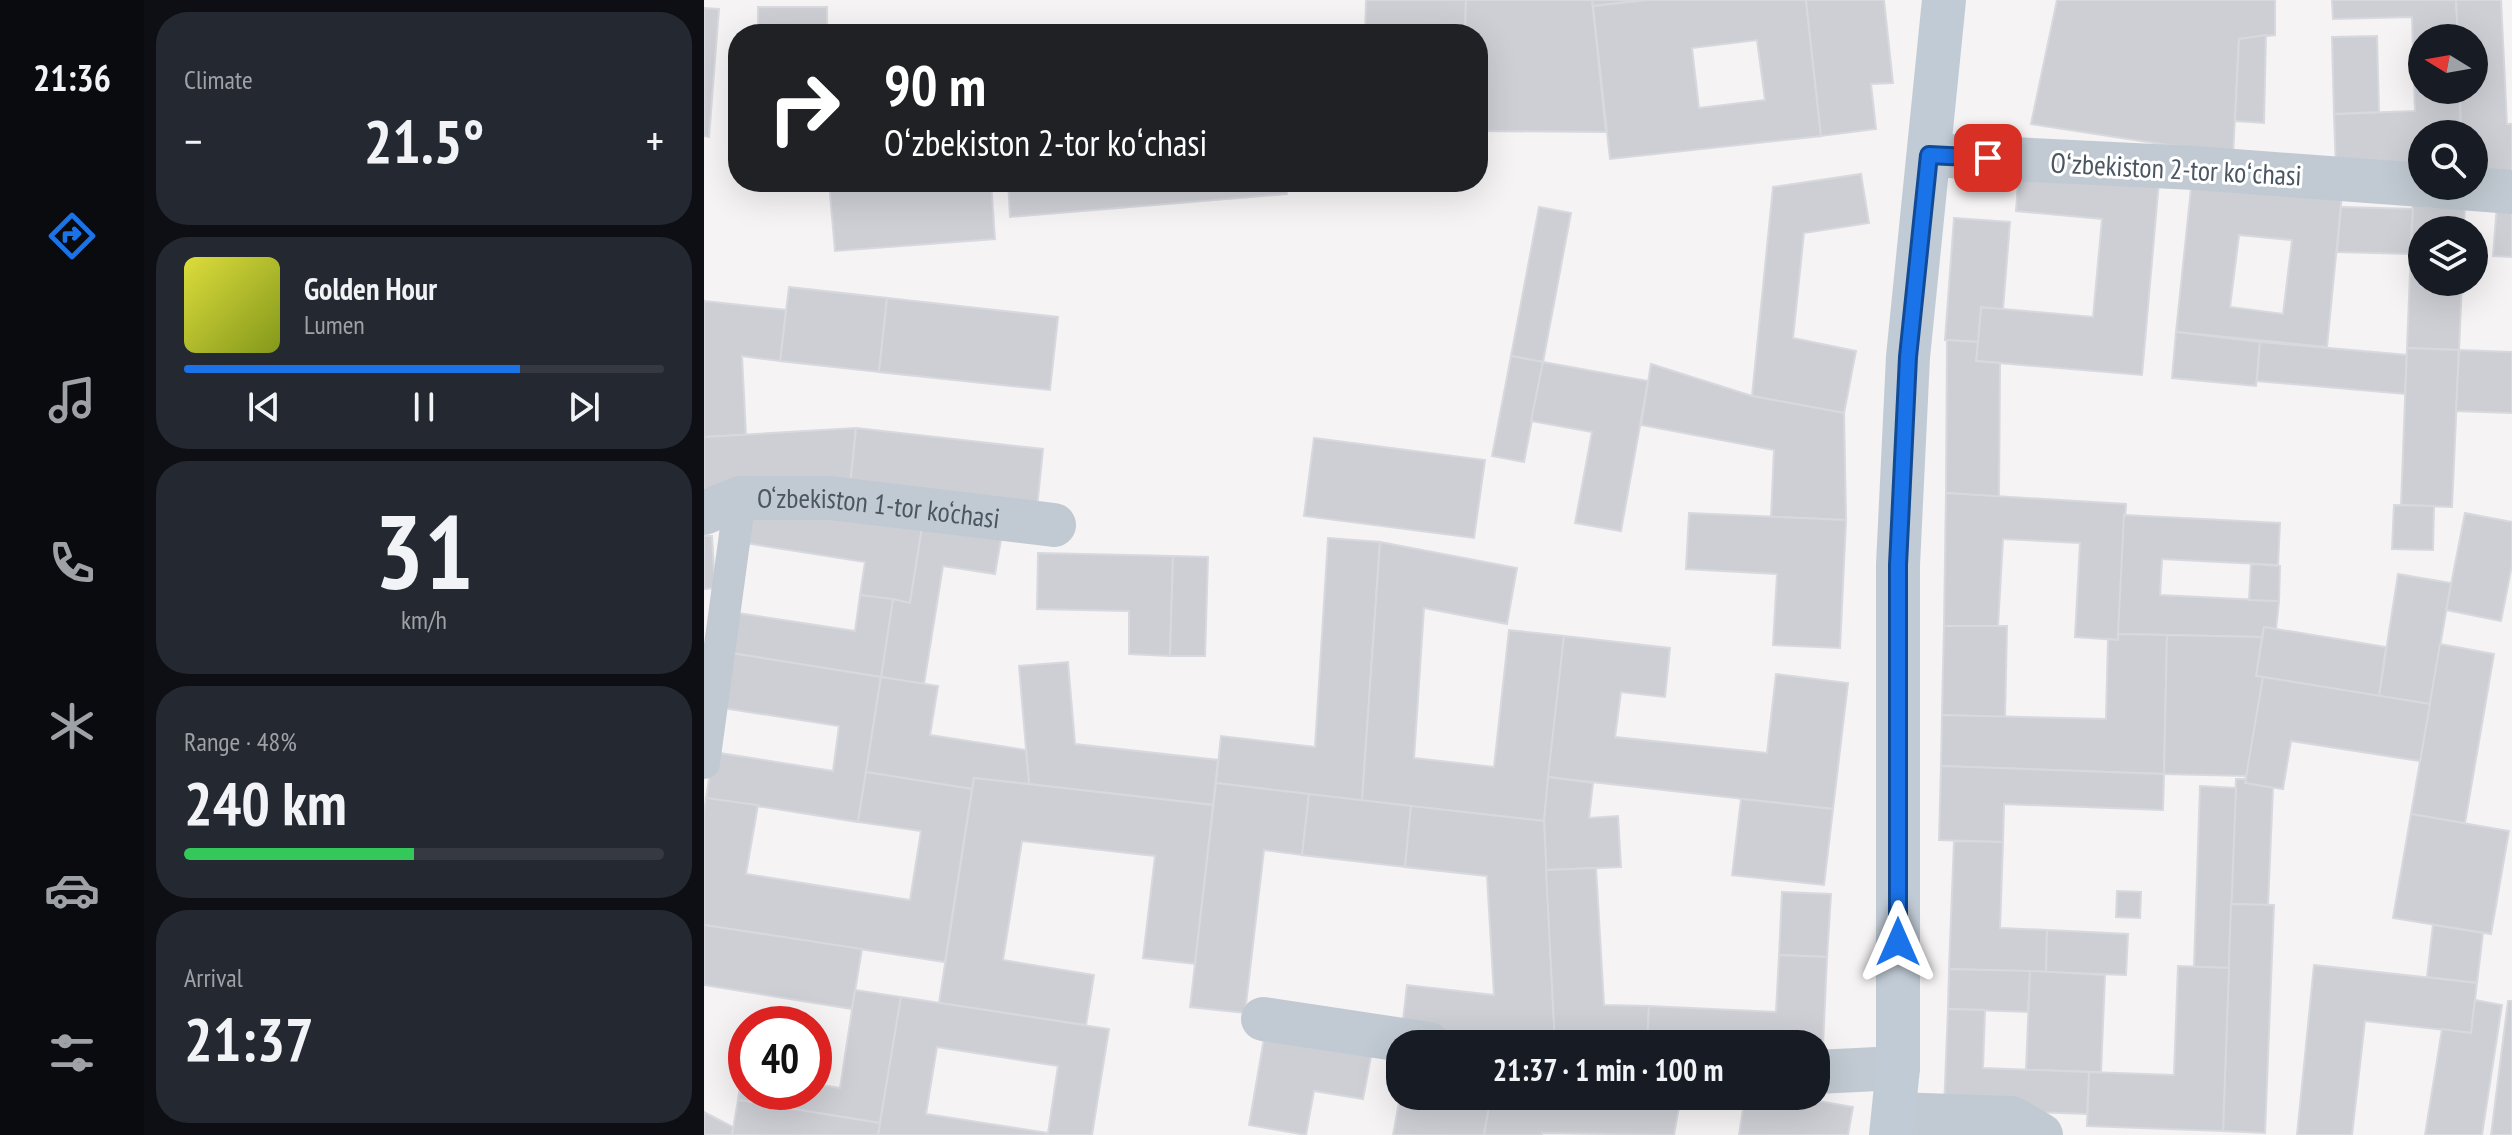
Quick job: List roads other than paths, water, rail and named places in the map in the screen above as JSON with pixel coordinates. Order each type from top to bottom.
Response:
[{"type":"street","points":[[1944,0],[1908,357],[1898,565],[1898,1068],[1892,1124],[2012,1118],[2041,1135]]},
{"type":"street","name":"Oʻzbekiston 2-tor koʻchasi","points":[[1929,155],[2195,168],[2408,184]]},
{"type":"street","points":[[2488,190],[2512,192]]},
{"type":"street","name":"O‘zbekiston 1-tor ko‘chasi","points":[[722,505],[853,500],[1054,525]]},
{"type":"street","points":[[1263,1019],[1386,1038]]},
{"type":"street","points":[[1830,1071],[1898,1068]]},
{"type":"lane","points":[[704,763],[722,505]]}]
